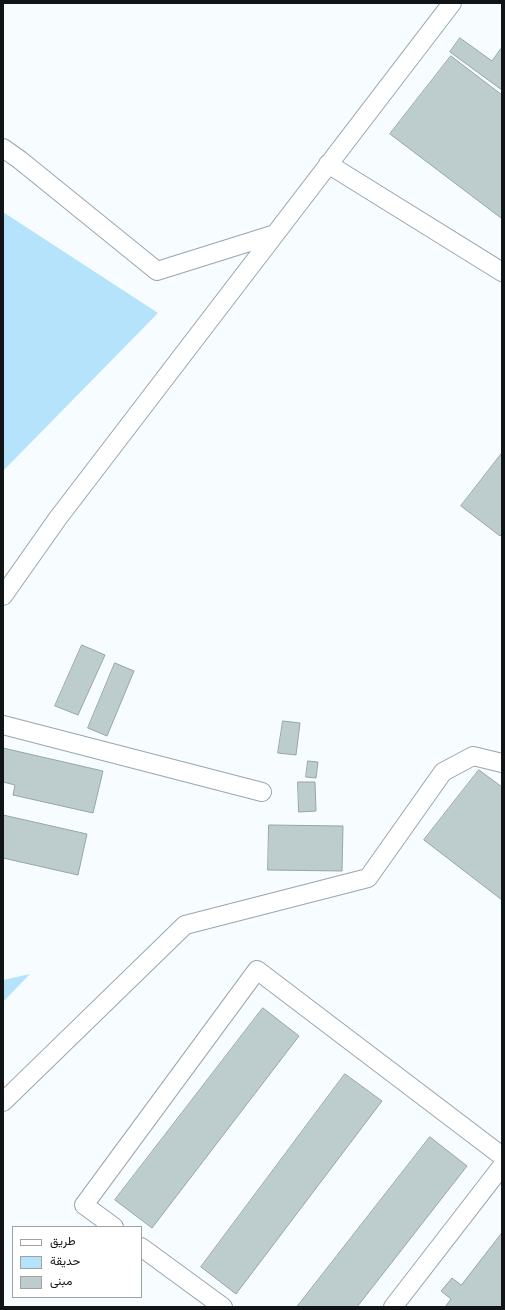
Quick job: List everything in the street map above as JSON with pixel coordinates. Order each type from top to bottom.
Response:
[{"type":"street","points":[[3,596],[58,518],[452,3]]},
{"type":"street","points":[[3,148],[20,160],[157,271],[275,234]]},
{"type":"street","points":[[328,164],[502,272]]},
{"type":"street","points":[[3,725],[262,792]]},
{"type":"street","points":[[3,1102],[185,925],[368,878],[442,772],[473,756],[502,762]]},
{"type":"street","points":[[113,1226],[84,1205],[257,970],[502,1156]]},
{"type":"street","points":[[393,1307],[502,1166]]},
{"type":"street","points":[[142,1248],[223,1307]]},
{"type":"green space","points":[[3,212],[158,313],[3,471]]},
{"type":"green space","points":[[30,974],[3,1002],[3,980]]},
{"type":"building","points":[[460,38],[492,61],[502,47],[502,90],[450,52]]},
{"type":"building","points":[[451,56],[502,95],[501,218],[390,134]]},
{"type":"building","points":[[502,453],[502,533],[500,536],[461,506]]},
{"type":"building","points":[[82,645],[105,655],[78,715],[55,706]]},
{"type":"building","points":[[115,663],[134,671],[107,736],[88,728]]},
{"type":"building","points":[[283,721],[300,723],[296,755],[278,753]]},
{"type":"building","points":[[3,748],[103,771],[93,813],[13,795],[15,785],[3,782]]},
{"type":"building","points":[[308,761],[318,762],[316,778],[306,777]]},
{"type":"building","points":[[479,770],[502,787],[502,900],[424,840]]},
{"type":"building","points":[[298,782],[315,782],[316,811],[299,812]]},
{"type":"building","points":[[3,815],[87,834],[78,875],[3,858]]},
{"type":"building","points":[[269,825],[343,826],[342,871],[268,870]]},
{"type":"building","points":[[263,1008],[299,1036],[152,1228],[115,1200]]},
{"type":"building","points":[[345,1074],[382,1101],[236,1294],[201,1267]]},
{"type":"building","points":[[430,1137],[467,1166],[357,1307],[297,1307]]},
{"type":"building","points":[[502,1233],[502,1307],[445,1307],[451,1299],[441,1291],[452,1278],[461,1285]]}]
